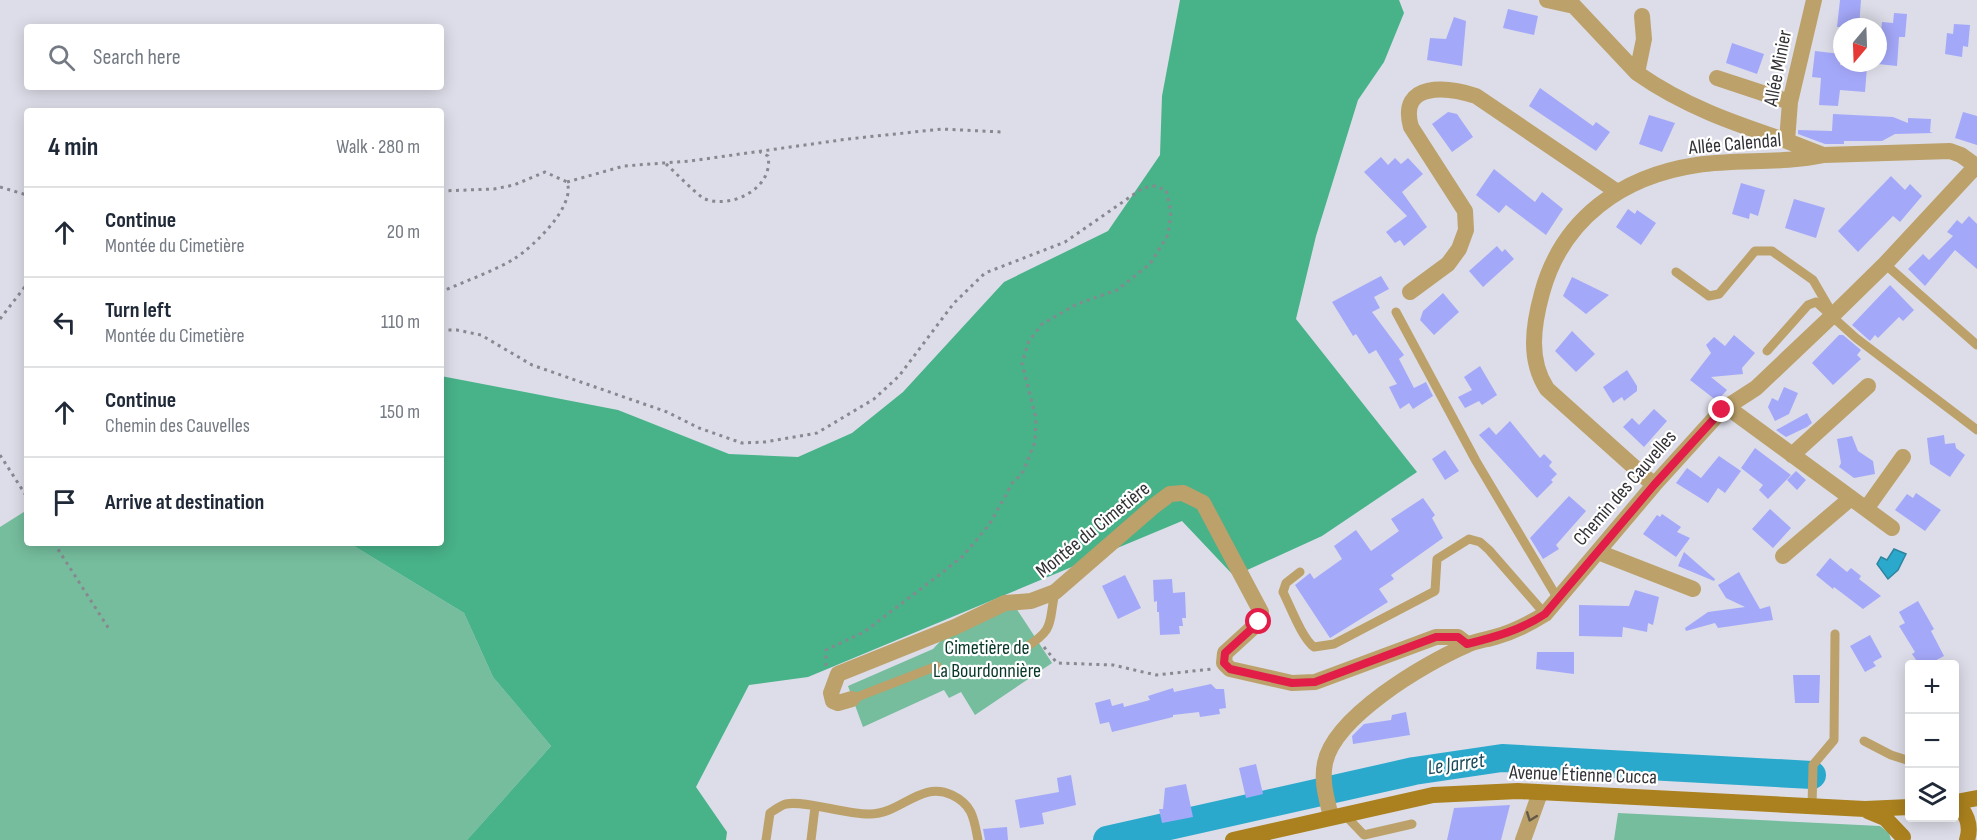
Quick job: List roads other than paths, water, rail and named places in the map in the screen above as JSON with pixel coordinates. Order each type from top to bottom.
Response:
[{"type":"main road","name":"Avenue Étienne Cucca","points":[[1233,840],[1334,812],[1433,795],[1518,791],[1812,807],[1905,808]]},
{"type":"main road","points":[[1959,801],[1977,798]]},
{"type":"main road","points":[[1959,805],[1972,829]]},
{"type":"main road","points":[[1865,809],[1885,818],[1904,839]]},
{"type":"main road","points":[[1904,839],[1902,826],[1905,819]]},
{"type":"street","points":[[1547,0],[1574,6],[1637,73],[1667,94],[1719,118],[1824,155]]},
{"type":"street","name":"Allée Minier","points":[[1787,141],[1790,102],[1814,0]]},
{"type":"street","points":[[1637,73],[1644,39],[1642,16]]},
{"type":"street","points":[[1717,78],[1790,102]]},
{"type":"street","points":[[1410,292],[1448,264],[1459,249],[1466,230],[1465,211],[1411,127],[1407,112],[1411,101],[1422,92],[1459,90],[1476,96],[1616,191]]},
{"type":"street","name":"Allée Calendal","points":[[1654,485],[1547,390],[1538,375],[1534,360],[1536,323],[1546,277],[1573,231],[1616,191],[1654,176],[1697,165],[1805,159],[1824,155],[1950,151],[1961,155],[1977,166]]},
{"type":"street","name":"Chemin des Cauvelles","points":[[1334,812],[1323,780],[1330,749],[1340,733],[1356,718],[1430,663],[1467,644],[1497,637],[1530,624],[1545,614],[1654,485],[1727,407],[1756,388],[1833,315],[1885,264],[1977,166]]},
{"type":"street","points":[[1792,455],[1868,386]]},
{"type":"street","points":[[1727,407],[1892,528]]},
{"type":"street","points":[[1866,509],[1903,457]]},
{"type":"street","name":"Montée du Cimetière","points":[[852,699],[838,703],[833,701],[831,693],[833,682],[838,674],[955,627],[1005,603],[1031,601],[1055,592],[1170,494],[1183,493],[1203,503],[1261,612],[1259,622],[1225,653],[1224,663],[1230,669],[1292,683],[1315,682],[1436,637],[1458,637],[1467,644]]},
{"type":"street","points":[[1783,556],[1851,498]]},
{"type":"street","points":[[1598,552],[1693,590]]},
{"type":"street","points":[[1523,840],[1540,793]]},
{"type":"lane","points":[[1676,272],[1709,296],[1719,294],[1755,251],[1772,251],[1813,280],[1833,315]]},
{"type":"lane","points":[[1885,264],[1977,345]]},
{"type":"lane","points":[[1767,351],[1808,304],[1816,302],[1856,338],[1977,430]]},
{"type":"lane","points":[[1396,312],[1476,461],[1558,599]]},
{"type":"lane","points":[[1300,572],[1286,583],[1283,592],[1300,624],[1305,640],[1314,647],[1334,644],[1435,591],[1437,559],[1469,539],[1480,542],[1489,550],[1545,614]]},
{"type":"lane","points":[[1026,648],[1039,640],[1050,626],[1055,592]]},
{"type":"lane","points":[[1812,807],[1813,765],[1834,740],[1835,634]]},
{"type":"lane","points":[[852,699],[937,666]]},
{"type":"lane","points":[[1864,741],[1905,759]]},
{"type":"lane","points":[[766,840],[770,813],[786,804],[871,814],[903,804],[924,791],[936,790],[962,800],[973,812],[978,840]]},
{"type":"lane","points":[[812,840],[815,807]]},
{"type":"lane","points":[[1334,812],[1364,835],[1412,824]]},
{"type":"water","points":[[1894,549],[1906,554],[1898,570],[1888,579],[1877,564],[1881,557],[1887,560]]},
{"type":"waterway","name":"Le Jarret","points":[[1107,840],[1414,771],[1502,758],[1812,775]]},
{"type":"park label","name":"Cimetière de La Bourdonnière","points":[[987,660]]}]
